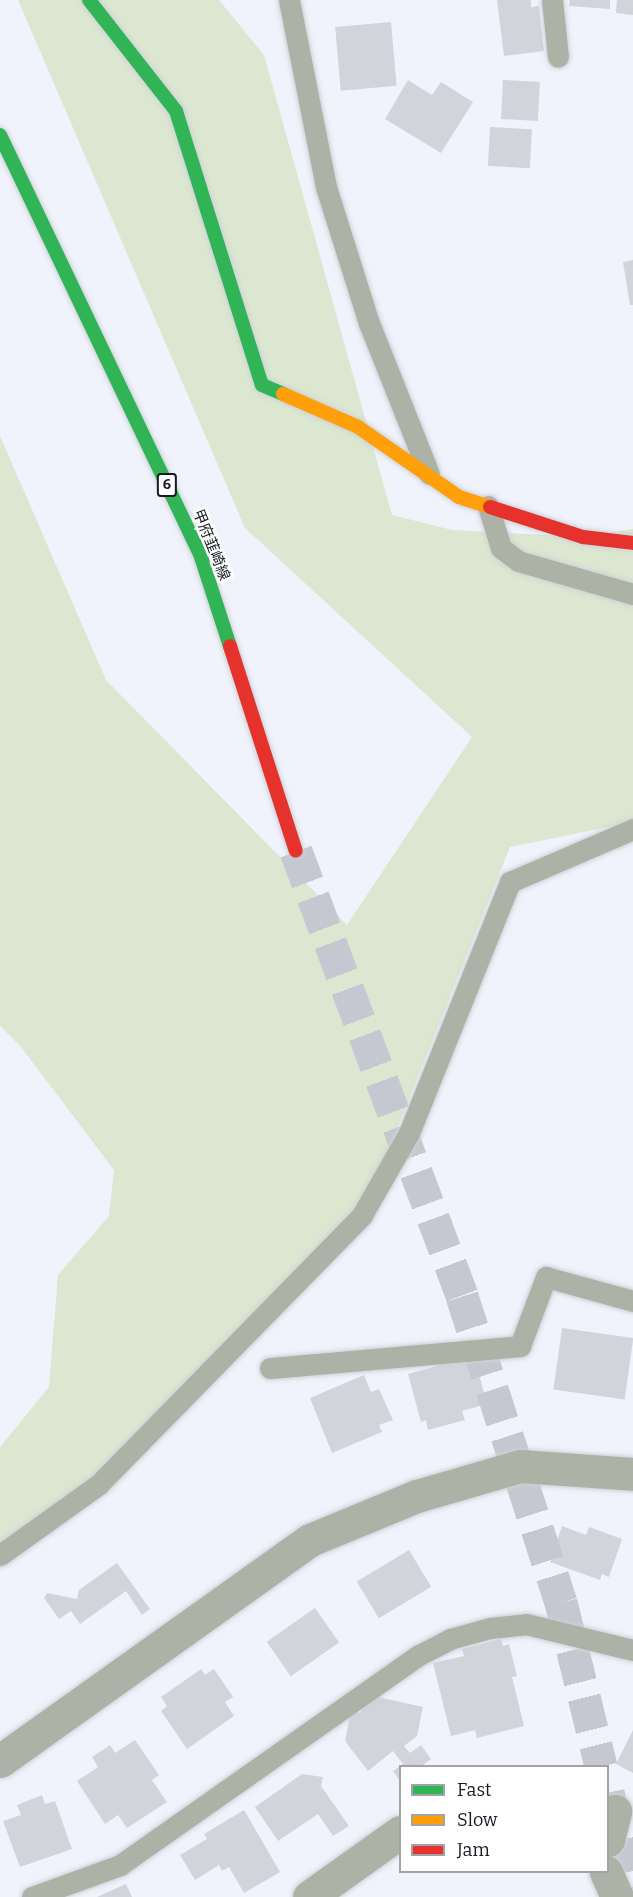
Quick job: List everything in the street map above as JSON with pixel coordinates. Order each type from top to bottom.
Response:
[{"type":"street","points":[[89,0],[176,111],[262,385],[358,426],[459,497],[583,537],[633,543]]},
{"type":"street","name":"甲府韮崎線","points":[[0,135],[201,556],[296,851]]},
{"type":"street","points":[[0,1761],[310,1540],[417,1496],[520,1466],[633,1474]]},
{"type":"street","points":[[309,1897],[399,1833]]},
{"type":"street","points":[[606,1873],[617,1897]]},
{"type":"lane","points":[[289,0],[326,188],[369,323],[431,478]]},
{"type":"lane","points":[[552,0],[558,57]]},
{"type":"lane","points":[[488,506],[501,548],[518,561],[633,594]]},
{"type":"lane","points":[[0,1555],[99,1484],[362,1215],[410,1133],[510,882],[633,829]]},
{"type":"lane","points":[[270,1368],[520,1346],[546,1277],[633,1301]]},
{"type":"lane","points":[[32,1897],[120,1865],[419,1654],[450,1639],[490,1628],[526,1624],[633,1650]]},
{"type":"green space","points":[[18,0],[219,0],[264,55],[392,515],[452,530],[583,537],[633,529],[633,822],[510,847],[362,1215],[99,1484],[0,1550],[0,1447],[49,1387],[58,1275],[109,1216],[114,1170],[21,1047],[0,1026],[0,436],[106,680],[347,925],[472,737],[245,528]]},
{"type":"building","points":[[497,0],[531,0],[531,7],[539,6],[544,51],[504,56]]},
{"type":"building","points":[[570,0],[610,0],[610,9],[569,6]]},
{"type":"building","points":[[617,0],[633,0],[633,15],[616,13]]},
{"type":"building","points":[[391,22],[397,86],[341,91],[335,27]]},
{"type":"building","points":[[408,80],[432,95],[441,82],[473,102],[441,153],[385,119]]},
{"type":"building","points":[[503,80],[540,82],[538,121],[501,119]]},
{"type":"building","points":[[490,127],[532,129],[530,168],[488,166]]},
{"type":"building","points":[[633,260],[633,305],[630,305],[623,262]]},
{"type":"building","points":[[562,1328],[633,1338],[625,1399],[553,1389]]},
{"type":"building","points":[[474,1356],[487,1404],[462,1411],[465,1420],[428,1430],[426,1420],[421,1422],[408,1374]]},
{"type":"building","points":[[364,1375],[371,1392],[379,1389],[393,1420],[379,1425],[382,1432],[332,1453],[310,1398]]},
{"type":"building","points":[[562,1526],[586,1535],[589,1527],[622,1539],[609,1577],[602,1574],[600,1580],[550,1562]]},
{"type":"building","points":[[409,1550],[431,1587],[379,1618],[357,1581]]},
{"type":"building","points":[[117,1563],[150,1609],[142,1615],[126,1591],[80,1624],[71,1611],[59,1619],[44,1598],[47,1593],[77,1599],[79,1590]]},
{"type":"building","points":[[315,1608],[339,1642],[291,1676],[267,1642]]},
{"type":"building","points":[[501,1639],[503,1646],[509,1644],[517,1676],[512,1677],[524,1726],[477,1738],[475,1730],[451,1736],[433,1663],[464,1656],[462,1649]]},
{"type":"building","points":[[201,1669],[205,1675],[214,1669],[233,1697],[225,1702],[234,1716],[187,1749],[161,1711],[167,1706],[161,1697]]},
{"type":"building","points":[[365,1694],[423,1707],[417,1736],[404,1746],[410,1753],[421,1745],[431,1759],[423,1765],[402,1765],[403,1764],[393,1751],[368,1771],[345,1741],[351,1711],[361,1713]]},
{"type":"building","points":[[633,1730],[633,1773],[616,1764]]},
{"type":"building","points":[[135,1740],[159,1775],[152,1780],[167,1802],[127,1828],[118,1815],[105,1824],[77,1781],[98,1767],[92,1757],[110,1745],[115,1753]]},
{"type":"building","points":[[399,1767],[399,1780],[393,1771]]},
{"type":"building","points":[[302,1774],[323,1777],[321,1786],[349,1826],[333,1836],[318,1814],[278,1841],[255,1807]]},
{"type":"building","points":[[42,1795],[45,1804],[55,1801],[72,1849],[20,1867],[3,1821],[21,1815],[17,1805]]},
{"type":"building","points":[[244,1810],[280,1872],[244,1893],[229,1867],[222,1871],[219,1865],[195,1880],[180,1855],[207,1839],[204,1834]]},
{"type":"building","points":[[126,1884],[132,1897],[97,1897]]},
{"type":"tunnel","points":[[296,851],[462,1296],[561,1602],[601,1765]]},
{"type":"tunnel","points":[[609,1797],[630,1897]]},
{"type":"traffic: fast","points":[[89,0],[176,111],[262,385],[283,394]]},
{"type":"traffic: fast","points":[[0,135],[201,557],[230,646]]},
{"type":"traffic: slow","points":[[283,394],[358,427],[459,497],[490,507]]},
{"type":"traffic: jam","points":[[490,507],[583,537],[633,543]]},
{"type":"traffic: jam","points":[[230,646],[296,851]]}]
